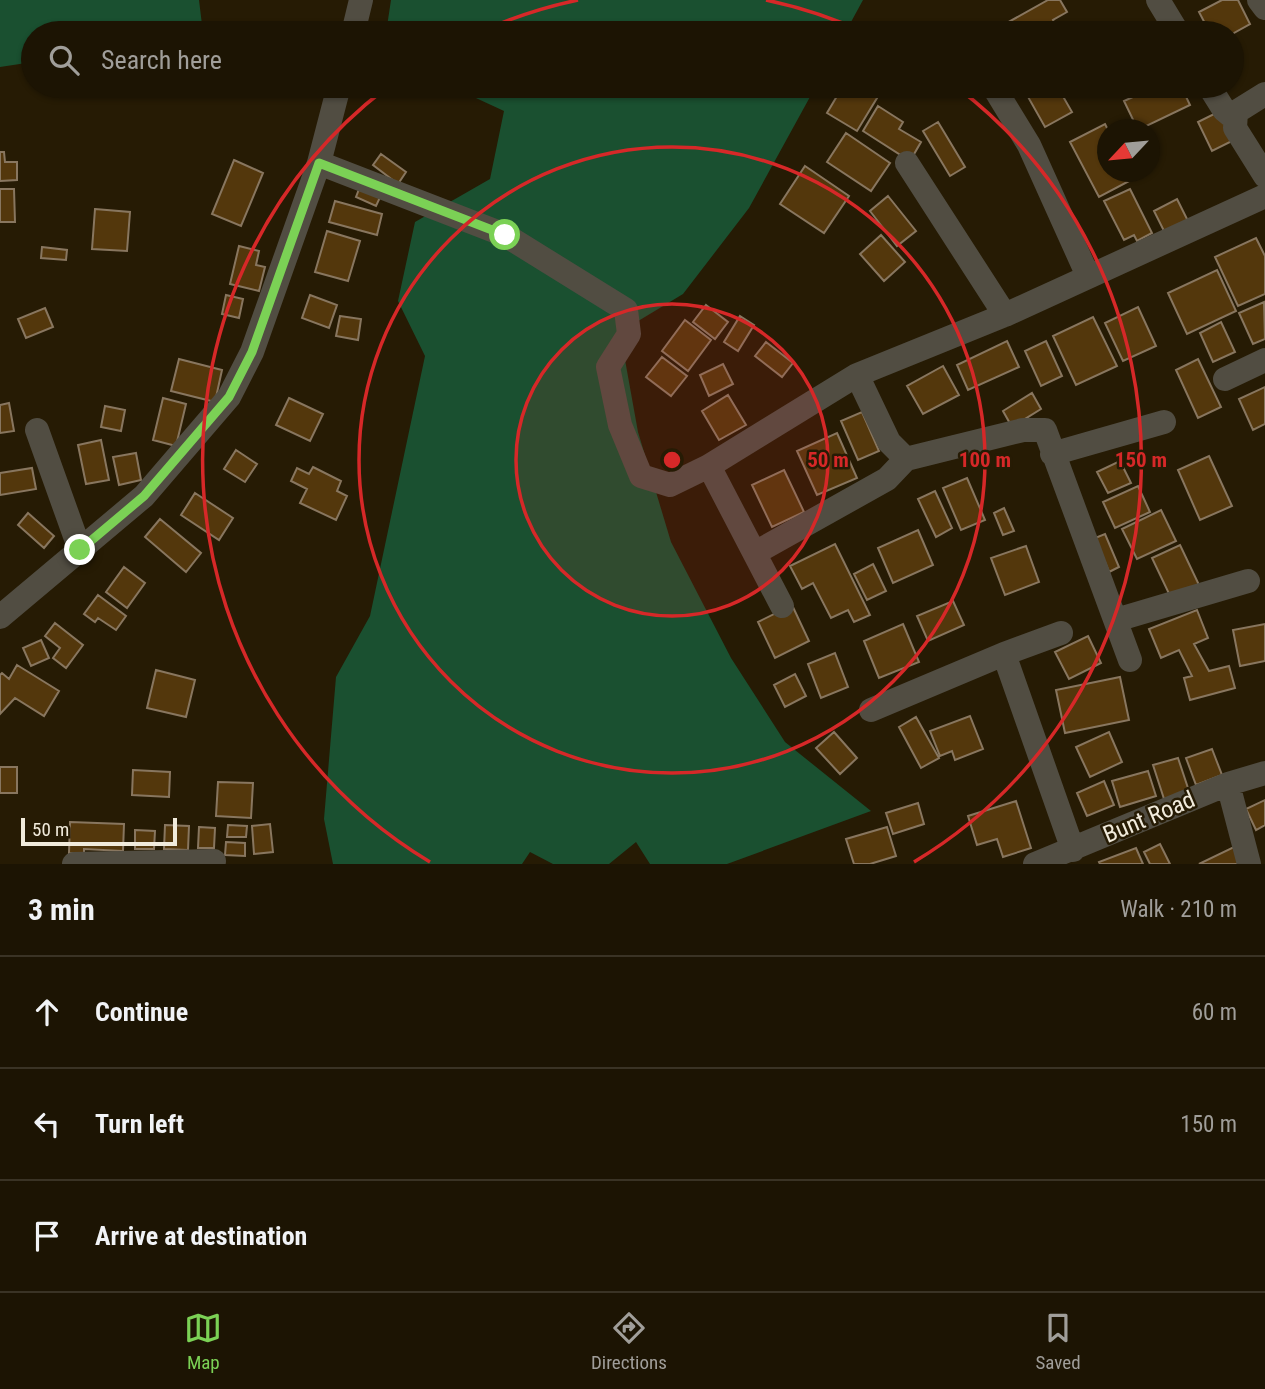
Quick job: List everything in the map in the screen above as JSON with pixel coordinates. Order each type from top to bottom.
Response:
[{"type":"street","points":[[356,21],[361,0]]},
{"type":"street","points":[[1158,0],[1171,21]]},
{"type":"street","points":[[1259,0],[1265,8]]},
{"type":"street","points":[[1265,94],[1236,112],[1235,128],[1265,176]]},
{"type":"street","points":[[0,617],[144,496],[229,397],[252,352],[319,163],[336,98]]},
{"type":"street","points":[[1000,98],[1029,145],[1088,276]]},
{"type":"street","points":[[1216,98],[1224,110],[1236,119]]},
{"type":"street","points":[[319,163],[505,235],[626,310],[629,334],[608,367],[620,425],[641,476],[670,485],[709,466],[857,375],[1005,315],[1265,196]]},
{"type":"street","points":[[907,163],[1005,315]]},
{"type":"street","points":[[1225,379],[1265,360]]},
{"type":"street","points":[[857,375],[889,442],[906,459]]},
{"type":"street","points":[[1052,454],[1164,422]]},
{"type":"street","points":[[37,430],[80,550]]},
{"type":"street","points":[[755,554],[887,479],[906,459],[1023,430],[1045,430],[1130,660]]},
{"type":"street","points":[[709,466],[782,606]]},
{"type":"street","points":[[1116,620],[1248,581]]},
{"type":"street","points":[[871,710],[1061,633]]},
{"type":"street","points":[[1004,654],[1081,853]]},
{"type":"street","name":"Bunt Road","points":[[1035,864],[1081,853],[1228,784],[1265,773]]},
{"type":"street","points":[[1228,784],[1249,864]]},
{"type":"street","points":[[74,864],[214,861]]},
{"type":"green space","points":[[0,0],[199,0],[202,21],[21,21],[21,64],[0,67]]},
{"type":"green space","points":[[391,0],[863,0],[852,21],[388,21]]},
{"type":"green space","points":[[476,98],[809,98],[749,208],[683,294],[620,332],[638,432],[671,542],[731,658],[785,742],[871,811],[727,864],[650,864],[636,842],[609,864],[553,864],[530,852],[522,864],[333,864],[324,819],[336,677],[370,616],[425,356],[398,301],[415,222],[490,179],[504,111]]},
{"type":"building","points":[[1048,0],[1060,0],[1067,12],[1054,21],[1010,21]]},
{"type":"building","points":[[1222,0],[1238,0],[1250,24],[1244,27],[1244,21],[1204,21],[1199,12]]},
{"type":"building","points":[[836,98],[877,98],[857,131],[827,113]]},
{"type":"building","points":[[1029,98],[1064,98],[1072,112],[1045,127]]},
{"type":"building","points":[[1131,98],[1187,98],[1190,105],[1160,119],[1133,119],[1124,101]]},
{"type":"building","points":[[878,106],[903,122],[899,129],[921,142],[910,161],[863,131]]},
{"type":"building","points":[[1222,110],[1236,139],[1212,151],[1198,122]]},
{"type":"building","points":[[938,122],[965,167],[950,176],[923,131]]},
{"type":"building","points":[[1097,128],[1097,182],[1127,182],[1099,197],[1070,142]]},
{"type":"building","points":[[846,133],[890,163],[871,191],[827,162]]},
{"type":"building","points":[[0,152],[4,152],[5,162],[17,162],[17,180],[0,181]]},
{"type":"building","points":[[381,154],[406,172],[398,184],[373,165]]},
{"type":"building","points":[[234,160],[263,173],[241,226],[212,214]]},
{"type":"building","points":[[805,166],[849,196],[824,233],[780,204]]},
{"type":"building","points":[[361,184],[382,193],[376,206],[356,197]]},
{"type":"building","points":[[0,189],[14,189],[15,222],[0,222]]},
{"type":"building","points":[[1130,189],[1152,233],[1137,241],[1134,235],[1124,240],[1104,201]]},
{"type":"building","points":[[888,196],[916,231],[897,246],[870,211]]},
{"type":"building","points":[[1177,199],[1188,221],[1165,233],[1154,211]]},
{"type":"building","points":[[335,201],[382,214],[377,235],[329,222]]},
{"type":"building","points":[[95,209],[130,212],[127,251],[92,249]]},
{"type":"building","points":[[327,231],[360,241],[348,281],[315,272]]},
{"type":"building","points":[[881,235],[905,262],[884,281],[860,254]]},
{"type":"building","points":[[1256,238],[1265,256],[1265,294],[1238,306],[1215,257]]},
{"type":"building","points":[[239,246],[259,251],[256,265],[265,267],[259,291],[230,284]]},
{"type":"building","points":[[42,247],[67,250],[66,260],[41,258]]},
{"type":"building","points":[[1217,270],[1236,311],[1187,334],[1168,293]]},
{"type":"building","points":[[226,295],[243,299],[239,318],[222,314]]},
{"type":"building","points":[[310,295],[337,305],[329,328],[302,318]]},
{"type":"building","points":[[1264,302],[1265,339],[1253,344],[1239,313]]},
{"type":"building","points":[[706,305],[728,322],[715,339],[693,322]]},
{"type":"building","points":[[1138,307],[1156,346],[1123,361],[1105,323]]},
{"type":"building","points":[[45,308],[53,327],[26,338],[18,319]]},
{"type":"building","points":[[340,316],[361,319],[358,340],[336,336]]},
{"type":"building","points":[[740,316],[754,325],[738,351],[724,342]]},
{"type":"building","points":[[1093,317],[1117,366],[1076,385],[1053,336]]},
{"type":"building","points":[[685,320],[711,340],[688,371],[662,351]]},
{"type":"building","points":[[1221,322],[1235,352],[1213,362],[1200,333]]},
{"type":"building","points":[[1007,341],[1019,367],[968,390],[957,365]]},
{"type":"building","points":[[1046,341],[1062,376],[1041,386],[1025,351]]},
{"type":"building","points":[[766,342],[793,363],[782,377],[755,356]]},
{"type":"building","points":[[662,357],[687,376],[671,396],[646,377]]},
{"type":"building","points":[[179,359],[222,370],[215,402],[171,391]]},
{"type":"building","points":[[1198,359],[1221,407],[1198,418],[1176,370]]},
{"type":"building","points":[[723,364],[733,384],[709,396],[700,375]]},
{"type":"building","points":[[943,366],[959,395],[923,414],[907,386]]},
{"type":"building","points":[[1265,387],[1265,424],[1253,430],[1239,399]]},
{"type":"building","points":[[1032,393],[1041,409],[1012,427],[1003,411]]},
{"type":"building","points":[[728,395],[746,425],[719,440],[702,411]]},
{"type":"building","points":[[163,398],[186,404],[176,446],[153,440]]},
{"type":"building","points":[[289,398],[323,414],[310,441],[276,425]]},
{"type":"building","points":[[9,403],[14,431],[0,433],[0,405]]},
{"type":"building","points":[[105,406],[125,410],[121,431],[101,427]]},
{"type":"building","points":[[862,412],[879,451],[858,460],[841,421]]},
{"type":"building","points":[[837,433],[857,478],[817,495],[797,451]]},
{"type":"building","points":[[101,440],[109,480],[86,484],[78,445]]},
{"type":"building","points":[[236,450],[257,464],[245,482],[224,469]]},
{"type":"building","points":[[136,453],[141,480],[119,485],[113,457]]},
{"type":"building","points":[[1209,456],[1232,506],[1200,520],[1178,470]]},
{"type":"building","points":[[1120,461],[1131,483],[1108,493],[1097,472]]},
{"type":"building","points":[[313,467],[341,481],[337,491],[347,496],[336,520],[300,503],[307,489],[291,481],[297,468],[309,474]]},
{"type":"building","points":[[32,468],[36,489],[0,495],[0,473]]},
{"type":"building","points":[[784,470],[804,512],[772,527],[752,485]]},
{"type":"building","points":[[967,478],[985,520],[961,530],[943,488]]},
{"type":"building","points":[[1138,486],[1150,512],[1115,528],[1103,502]]},
{"type":"building","points":[[935,491],[952,528],[936,537],[918,499]]},
{"type":"building","points":[[195,493],[233,518],[219,540],[181,515]]},
{"type":"building","points":[[1004,508],[1014,531],[1003,535],[994,513]]},
{"type":"building","points":[[1161,510],[1176,541],[1137,559],[1122,529]]},
{"type":"building","points":[[28,513],[54,536],[44,548],[18,525]]},
{"type":"building","points":[[160,519],[201,553],[186,572],[145,537]]},
{"type":"building","points":[[918,530],[933,565],[893,583],[878,548]]},
{"type":"building","points":[[1105,534],[1119,567],[1109,572],[1095,538]]},
{"type":"building","points":[[835,544],[870,615],[854,622],[848,610],[831,618],[813,583],[802,589],[790,566]]},
{"type":"building","points":[[1180,545],[1200,587],[1172,600],[1152,558]]},
{"type":"building","points":[[1026,546],[1039,582],[1005,595],[991,558]]},
{"type":"building","points":[[873,564],[886,591],[867,600],[854,574]]},
{"type":"building","points":[[124,567],[145,583],[127,608],[106,592]]},
{"type":"building","points":[[98,595],[126,616],[116,630],[98,618],[95,622],[84,614]]},
{"type":"building","points":[[953,601],[964,625],[928,641],[917,616]]},
{"type":"building","points":[[792,605],[809,641],[775,658],[758,622]]},
{"type":"building","points":[[1197,610],[1208,638],[1194,644],[1209,671],[1229,666],[1235,688],[1190,700],[1184,678],[1192,676],[1179,650],[1161,658],[1149,629]]},
{"type":"building","points":[[55,623],[83,645],[66,668],[53,658],[60,648],[45,636]]},
{"type":"building","points":[[903,624],[919,662],[879,678],[864,641]]},
{"type":"building","points":[[1265,624],[1265,661],[1240,666],[1233,630]]},
{"type":"building","points":[[1088,636],[1101,663],[1069,679],[1055,652]]},
{"type":"building","points":[[41,640],[49,658],[31,666],[23,648]]},
{"type":"building","points":[[835,653],[848,687],[821,698],[808,664]]},
{"type":"building","points":[[17,665],[59,691],[44,716],[15,698],[0,714],[0,675],[2,673],[9,679]]},
{"type":"building","points":[[156,670],[195,680],[186,717],[147,708]]},
{"type":"building","points":[[795,674],[806,696],[785,707],[774,685]]},
{"type":"building","points":[[1120,677],[1129,720],[1065,733],[1056,690]]},
{"type":"building","points":[[970,716],[983,749],[955,760],[952,751],[940,756],[930,731]]},
{"type":"building","points":[[916,717],[939,758],[921,768],[899,727]]},
{"type":"building","points":[[834,732],[857,758],[840,774],[816,748]]},
{"type":"building","points":[[1109,732],[1122,762],[1090,777],[1076,747]]},
{"type":"building","points":[[1212,749],[1222,775],[1196,785],[1186,758]]},
{"type":"building","points":[[1178,758],[1190,794],[1165,802],[1153,765]]},
{"type":"building","points":[[0,767],[17,767],[17,793],[0,793]]},
{"type":"building","points":[[133,770],[170,772],[169,797],[132,795]]},
{"type":"building","points":[[1148,771],[1156,796],[1120,807],[1112,781]]},
{"type":"building","points":[[1104,781],[1114,805],[1087,816],[1077,793]]},
{"type":"building","points":[[218,782],[253,783],[251,818],[216,816]]},
{"type":"building","points":[[1265,800],[1265,825],[1256,830],[1246,809]]},
{"type":"building","points":[[1016,801],[1031,848],[1003,857],[997,839],[977,845],[968,816]]},
{"type":"building","points":[[918,803],[924,824],[893,834],[886,813]]},
{"type":"building","points":[[70,822],[124,824],[123,851],[84,849],[84,854],[69,853]]},
{"type":"building","points":[[270,824],[273,852],[254,854],[252,826]]},
{"type":"building","points":[[165,825],[189,826],[188,850],[164,849]]},
{"type":"building","points":[[228,825],[247,826],[246,837],[227,837]]},
{"type":"building","points":[[199,827],[215,828],[214,848],[198,848]]},
{"type":"building","points":[[887,827],[896,856],[870,864],[854,864],[846,839]]},
{"type":"building","points":[[135,830],[155,831],[154,849],[135,849]]},
{"type":"building","points":[[226,842],[245,843],[245,856],[225,855]]},
{"type":"building","points":[[1160,844],[1170,864],[1150,864],[1144,852]]},
{"type":"building","points":[[1236,846],[1244,864],[1199,864]]},
{"type":"building","points":[[1136,848],[1143,864],[1099,862]]},
{"type":"route","points":[[80,550],[144,496],[229,397],[252,352],[319,163],[505,235]]}]
